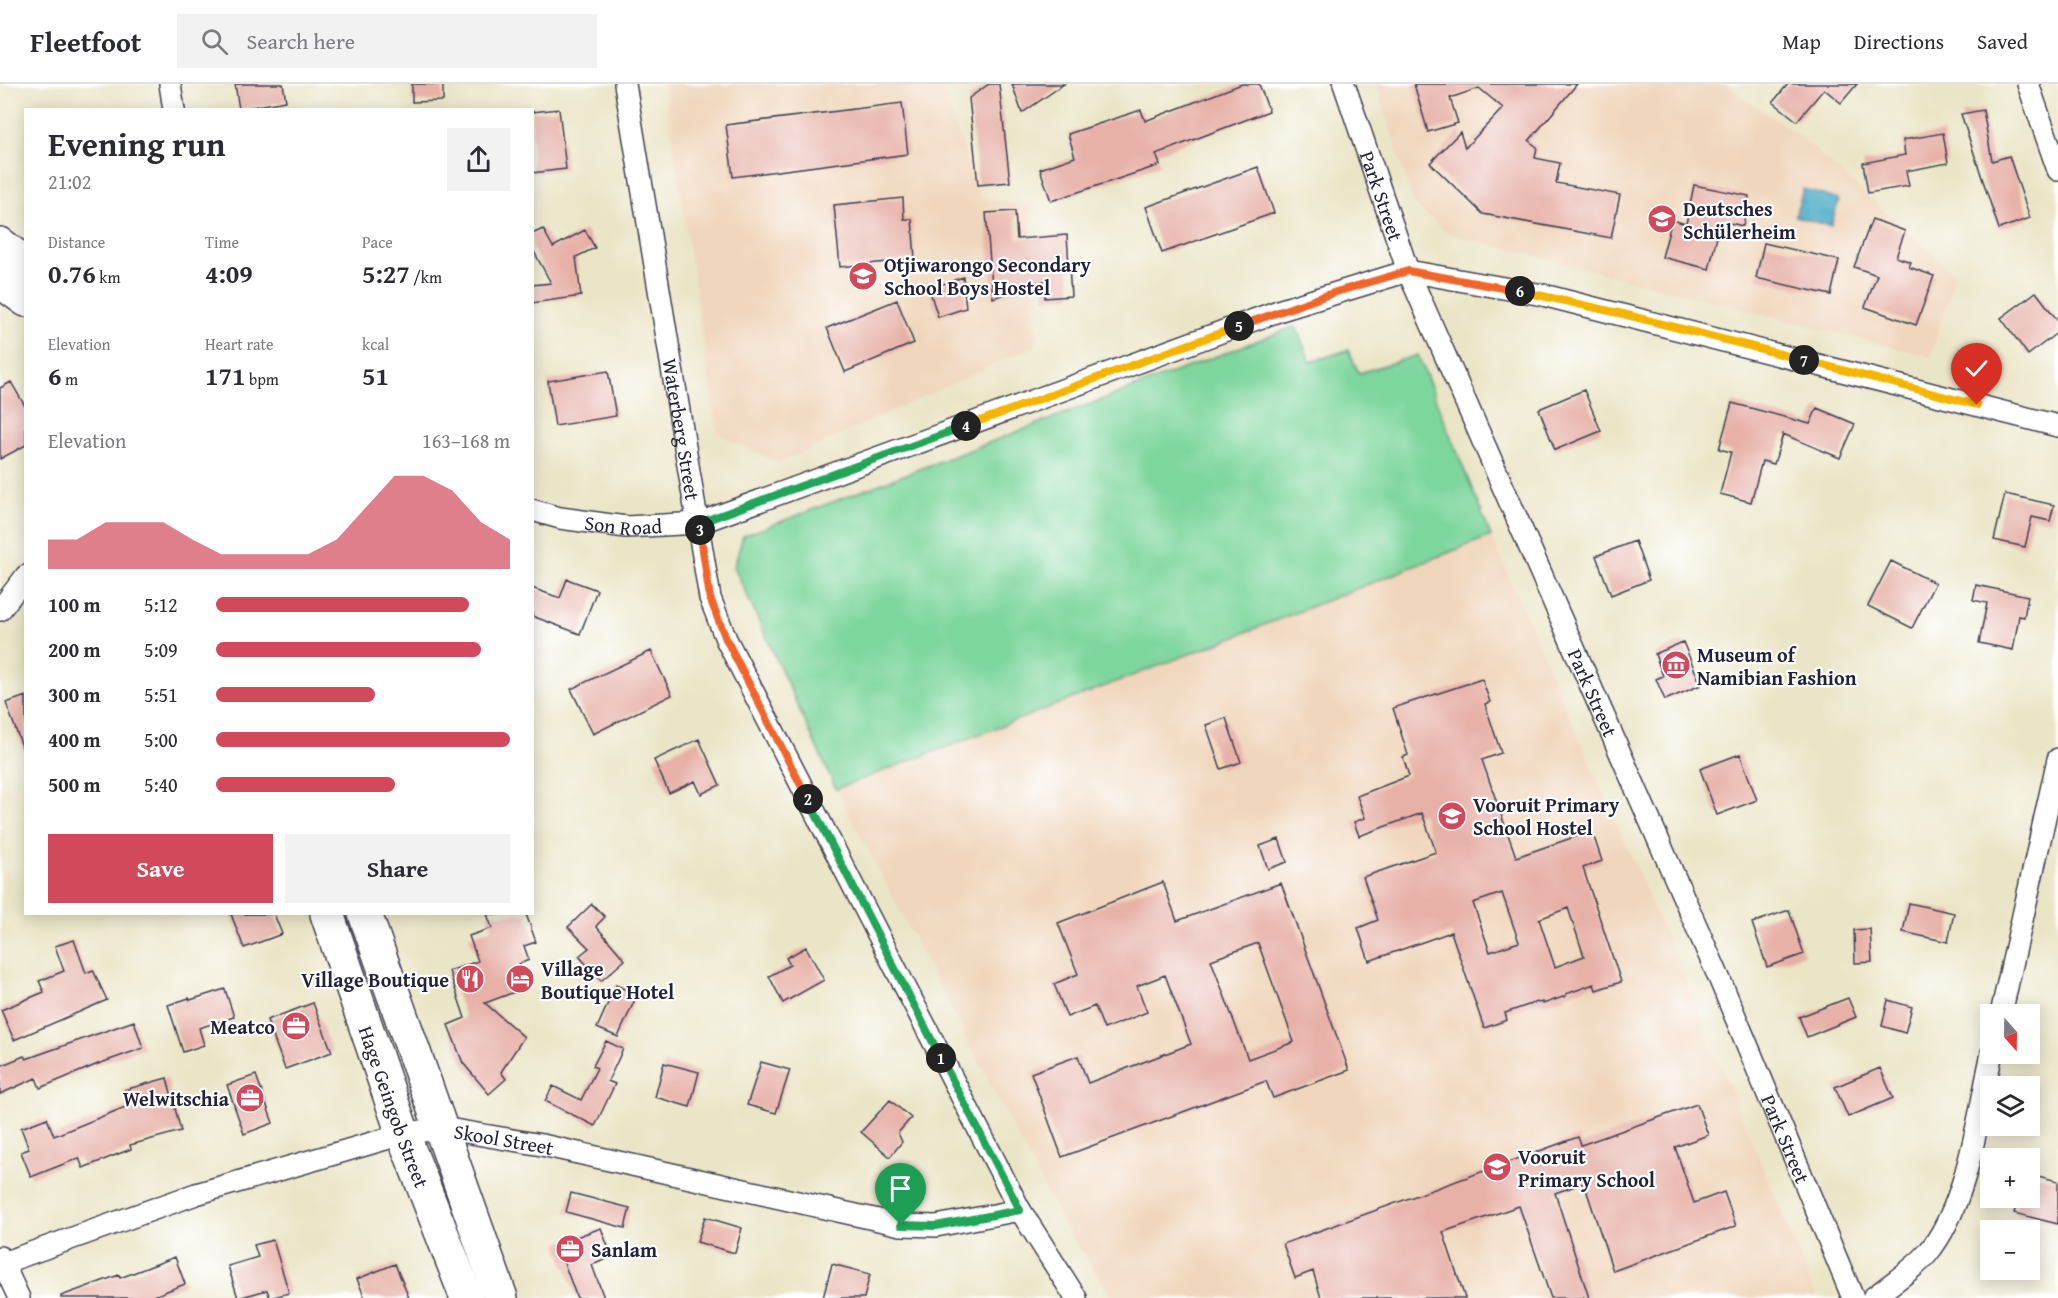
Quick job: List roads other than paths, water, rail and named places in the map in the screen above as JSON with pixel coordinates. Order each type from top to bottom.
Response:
[{"type":"highway","points":[[0,244],[24,262]]},
{"type":"highway","points":[[0,281],[24,299]]},
{"type":"highway","name":"Hage Geingob Street","points":[[327,915],[403,1134],[467,1298]]},
{"type":"highway","name":"Hage Geingob Street","points":[[365,915],[501,1298]]},
{"type":"highway","points":[[455,1266],[485,1255]]},
{"type":"street","points":[[170,84],[174,108]]},
{"type":"street","name":"Waterberg Street","points":[[625,84],[710,598],[726,639],[1020,1210],[1076,1298]]},
{"type":"street","name":"Park Street","points":[[1344,84],[1408,271],[1715,969],[1853,1298]]},
{"type":"street","points":[[2028,84],[2058,170]]},
{"type":"street","name":"Son Road","points":[[534,511],[560,518],[626,527],[699,523],[1281,310],[1408,271],[1578,303],[2058,426]]},
{"type":"street","points":[[0,610],[24,579]]},
{"type":"street","points":[[2003,1004],[2058,759]]},
{"type":"street","points":[[1873,1298],[1926,1255],[1947,1224],[1963,1182],[1990,1064]]},
{"type":"street","name":"Skool Street","points":[[1,1261],[196,1194],[403,1134],[442,1128],[543,1145],[901,1225],[936,1226],[1020,1210]]},
{"type":"street","points":[[1,1261],[19,1298]]},
{"type":"water","points":[[1803,189],[1839,200],[1831,226],[1795,216]]},
{"type":"place","name":"Deutsches Schülerheim","points":[[1662,219]]},
{"type":"place","name":"Otjiwarongo Secondary School Boys Hostel","points":[[863,276]]},
{"type":"place","name":"Museum of Namibian Fashion","points":[[1676,665]]},
{"type":"place","name":"Vooruit Primary School Hostel","points":[[1452,816]]},
{"type":"place","name":"Village Boutique","points":[[470,979]]},
{"type":"place","name":"Village Boutique Hotel","points":[[520,979]]},
{"type":"place","name":"Meatco","points":[[296,1026]]},
{"type":"place","name":"Welwitschia","points":[[250,1098]]},
{"type":"place","name":"Vooruit Primary School","points":[[1497,1167]]},
{"type":"place","name":"Sanlam","points":[[570,1249]]}]
